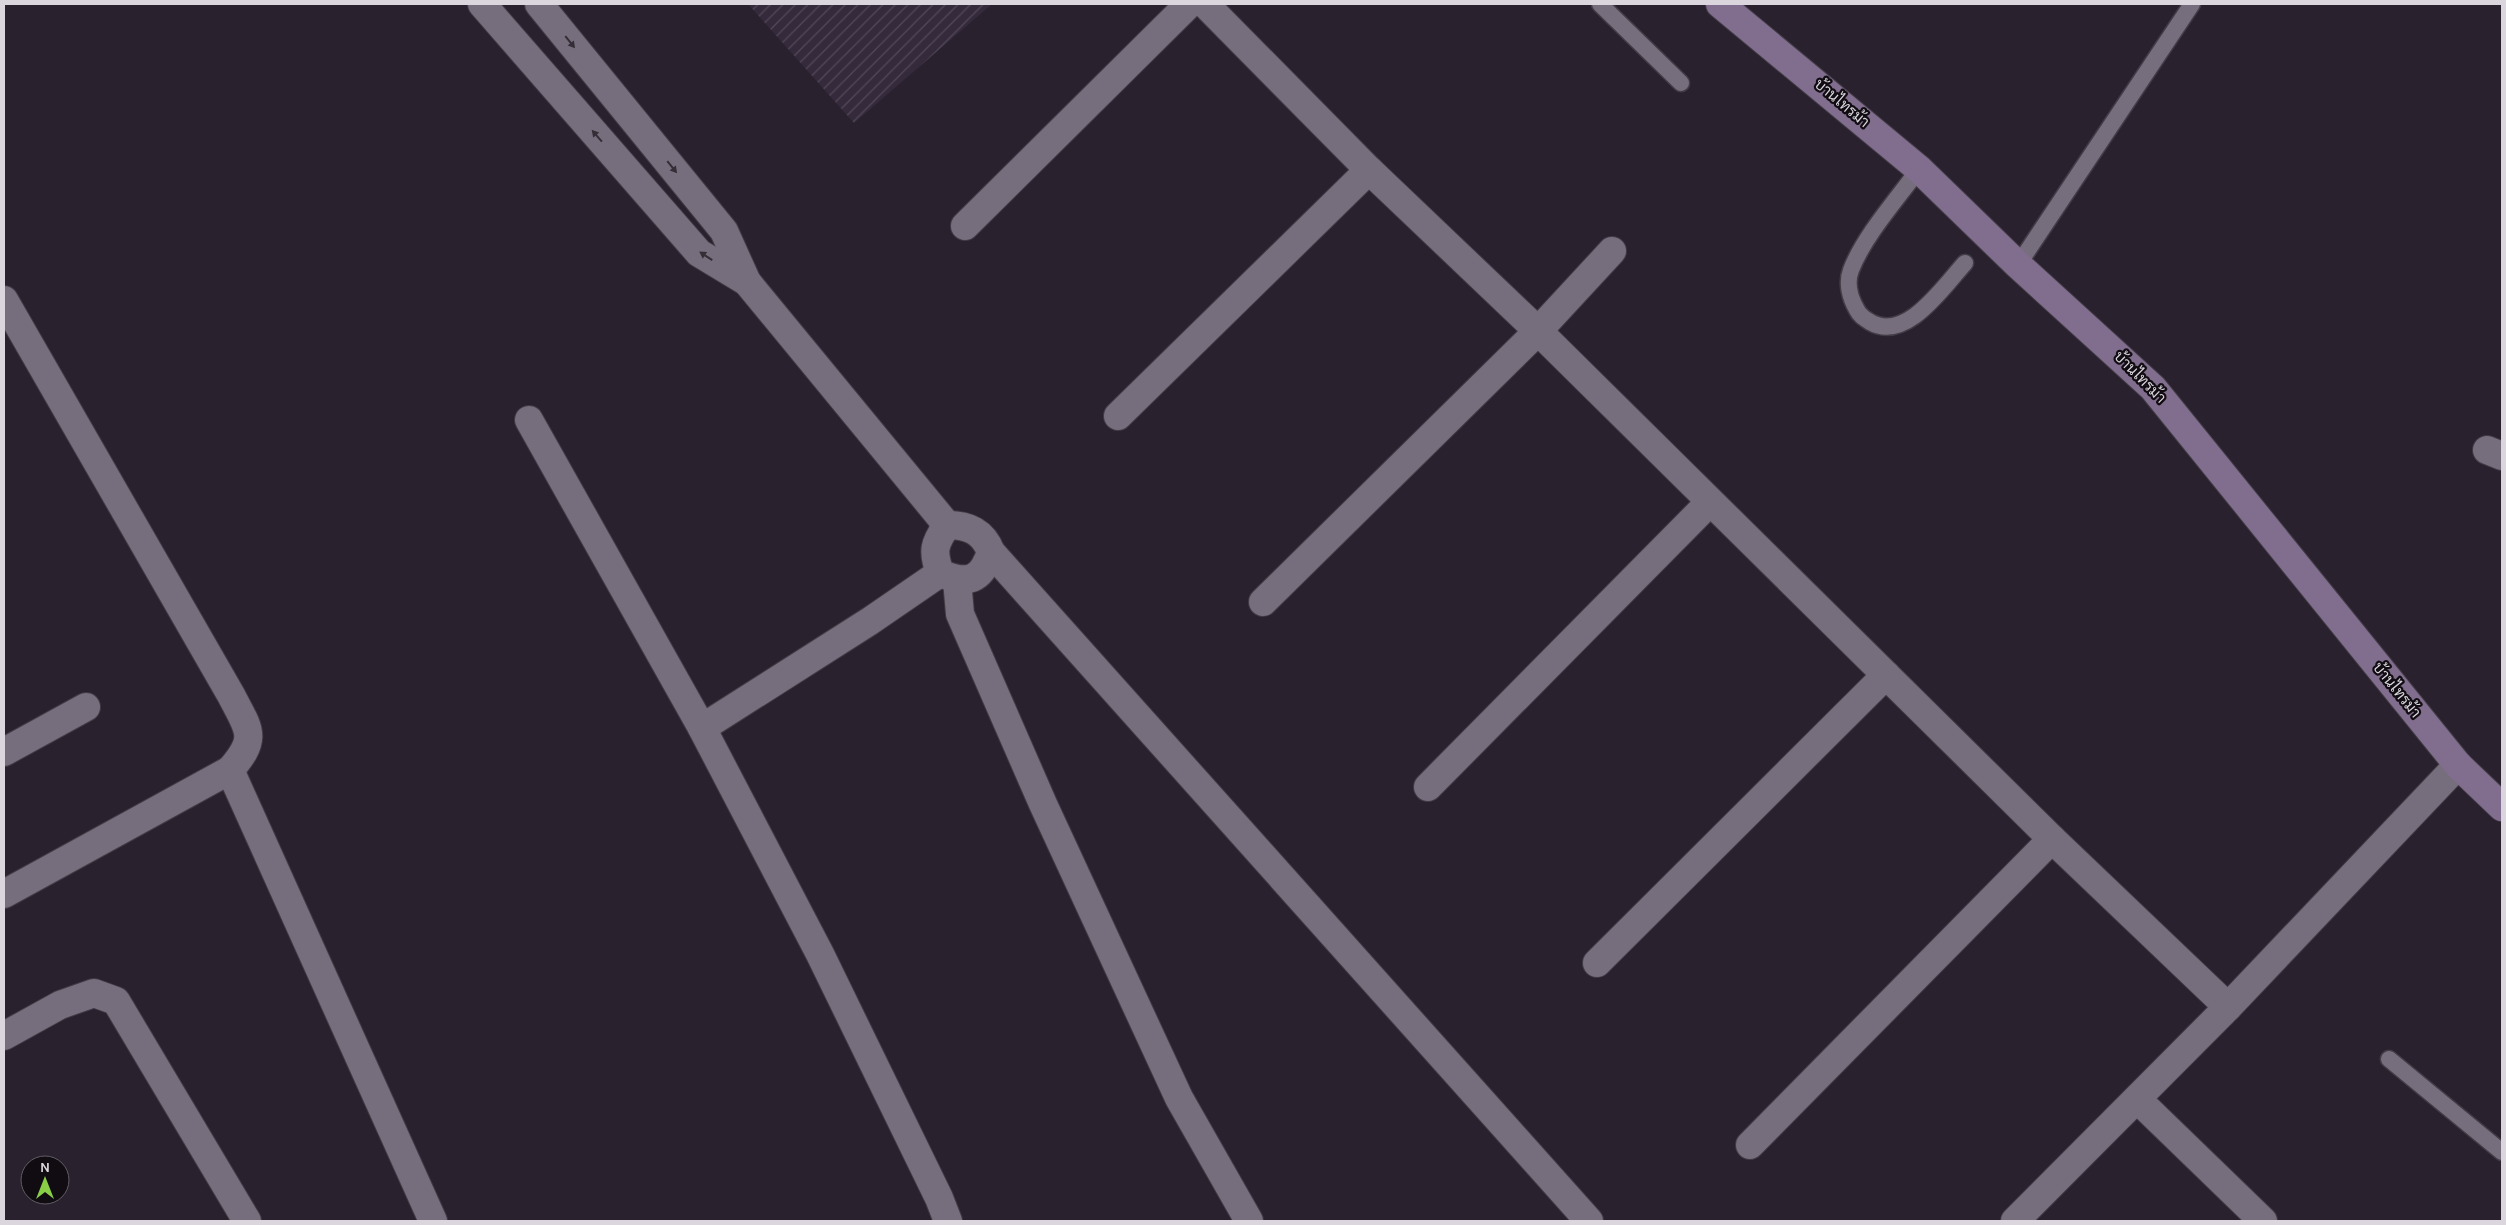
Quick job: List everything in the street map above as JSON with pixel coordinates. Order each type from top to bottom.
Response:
[{"type":"street","points":[[482,4],[699,253],[747,282]]},
{"type":"street","points":[[539,4],[724,231],[747,282],[946,525]]},
{"type":"street","points":[[965,226],[1189,4]]},
{"type":"street","points":[[1205,4],[1369,170],[1538,332],[2052,839],[2228,1007]]},
{"type":"street","name":"บ้านไทรม้า","points":[[1720,4],[1919,169],[2018,265],[2153,388],[2458,765],[2502,807]]},
{"type":"street","points":[[1118,416],[1369,170]]},
{"type":"street","points":[[1263,602],[1538,332],[1612,252]]},
{"type":"street","points":[[4,300],[232,695],[249,731],[244,754],[230,770],[4,894]]},
{"type":"street","points":[[529,420],[702,728],[820,954],[939,1198],[948,1221]]},
{"type":"street","points":[[1428,788],[1710,502]]},
{"type":"street","points":[[946,525],[960,525],[974,529],[986,539],[992,552],[1589,1221]]},
{"type":"street","points":[[946,525],[936,541],[935,558],[949,576],[960,614],[1042,804],[1179,1098],[1249,1221]]},
{"type":"street","points":[[702,728],[870,621],[949,576],[977,577],[985,569],[992,552]]},
{"type":"street","points":[[1597,963],[1886,675]]},
{"type":"street","points":[[4,752],[86,708]]},
{"type":"street","points":[[2015,1221],[2228,1007],[2458,765]]},
{"type":"street","points":[[230,770],[433,1221]]},
{"type":"street","points":[[1750,1145],[2052,839]]},
{"type":"street","points":[[4,1036],[60,1005],[94,993],[116,1001],[237,1218]]},
{"type":"street","points":[[2137,1099],[2263,1221]]},
{"type":"lane","points":[[1600,4],[1681,83]]},
{"type":"lane","points":[[2018,265],[2192,4]]},
{"type":"lane","points":[[1919,169],[1870,236],[1850,271],[1849,298],[1860,316],[1880,328],[1902,326],[1926,307],[1965,263]]},
{"type":"lane","points":[[2389,1059],[2502,1152]]},
{"type":"shaded area","points":[[748,4],[992,4],[854,123]]}]
